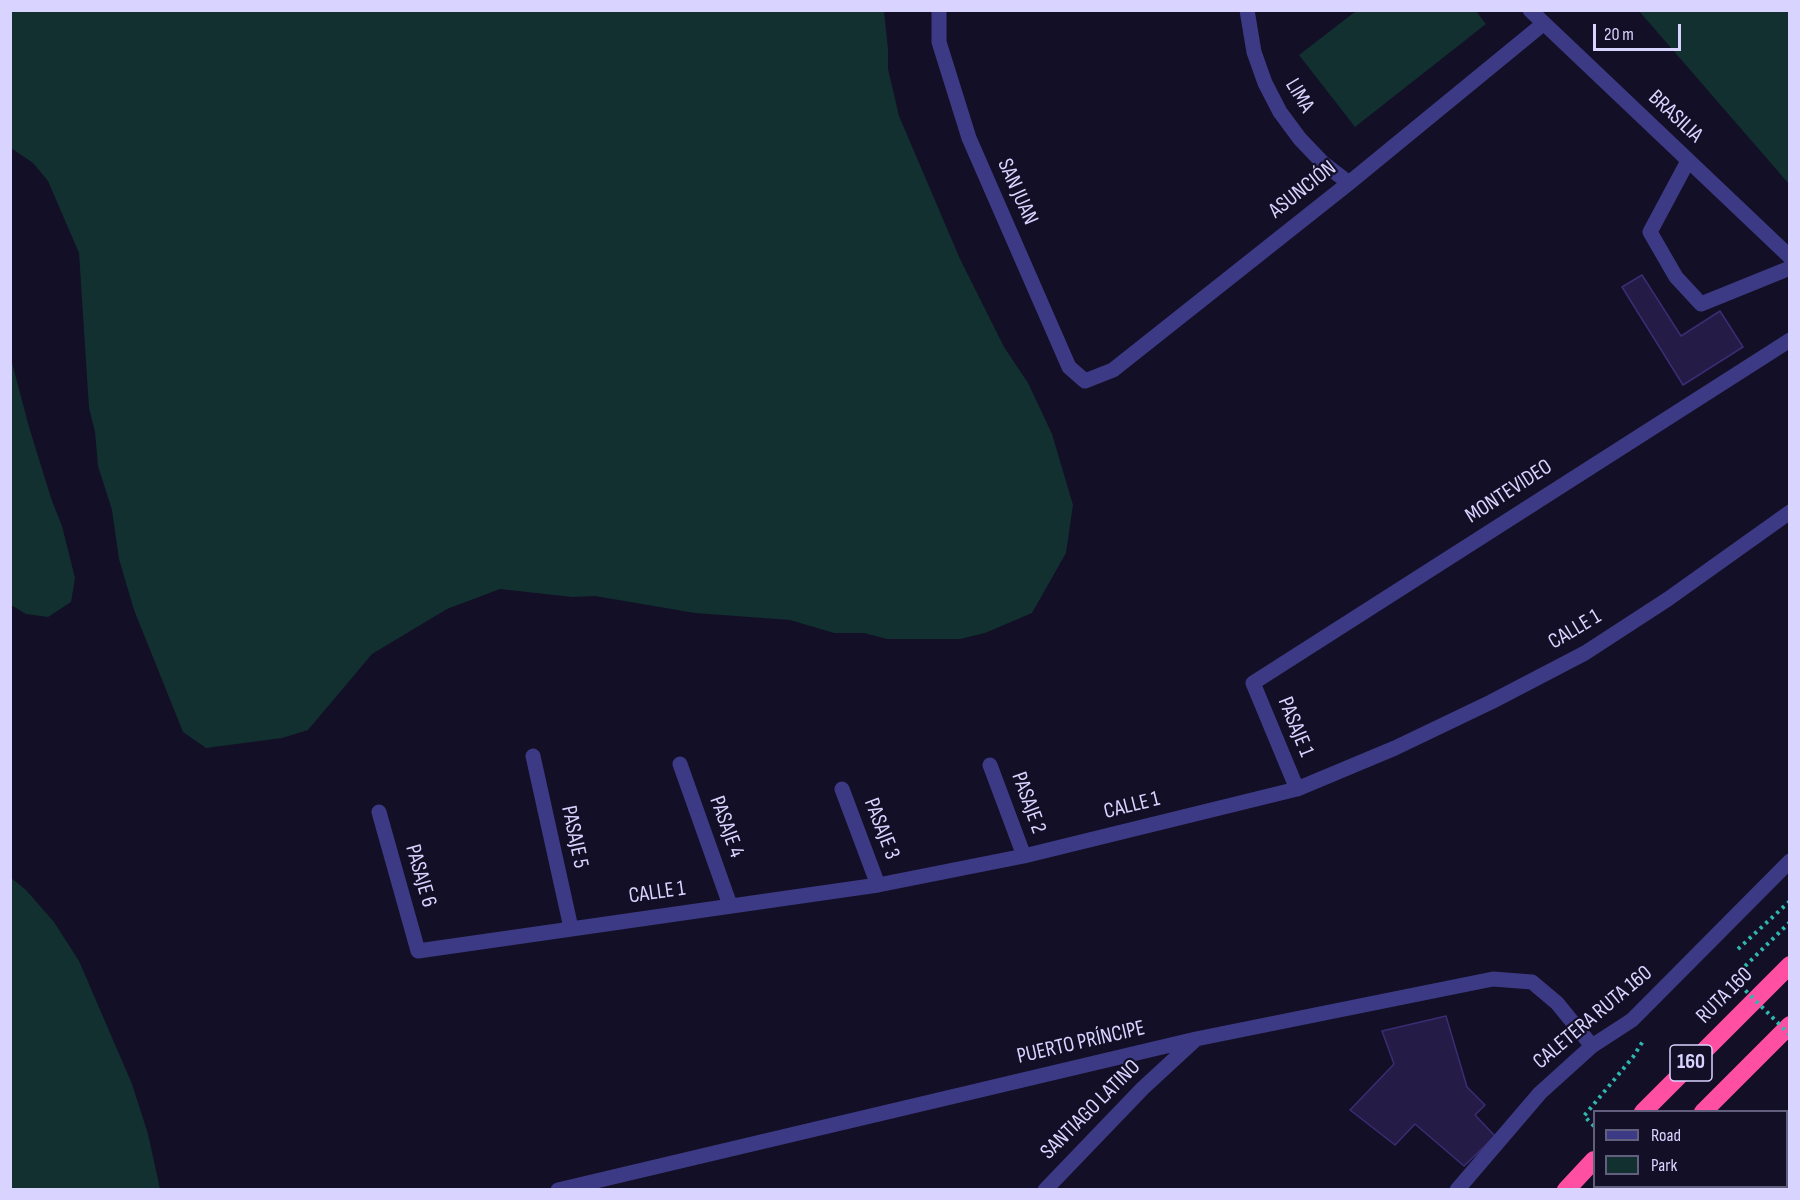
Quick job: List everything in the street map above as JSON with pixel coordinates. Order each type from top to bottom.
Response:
[{"type":"highway","name":"RUTA 160","points":[[1644,1110],[1790,965]]},
{"type":"highway","name":"160","points":[[1705,1110],[1790,1025]]},
{"type":"highway","points":[[1566,1190],[1593,1161]]},
{"type":"street","name":"SAN JUAN","points":[[939,10],[939,42],[969,138],[1069,366],[1085,381]]},
{"type":"street","name":"LIMA","points":[[1247,10],[1254,52],[1265,83],[1280,112],[1315,155],[1349,183]]},
{"type":"street","name":"BRASILIA","points":[[1530,10],[1790,257]]},
{"type":"street","name":"ASUNCIÓN","points":[[1085,381],[1113,370],[1349,183],[1543,24]]},
{"type":"street","points":[[1688,161],[1650,232],[1676,277],[1701,304],[1790,268]]},
{"type":"street","name":"MONTEVIDEO","points":[[1253,683],[1790,340]]},
{"type":"street","name":"CALLE 1","points":[[418,951],[878,885],[1024,856],[1296,789],[1395,748],[1585,653],[1668,599],[1790,512]]},
{"type":"street","name":"PASAJE 1","points":[[1253,683],[1296,789]]},
{"type":"street","name":"PASAJE 5","points":[[533,756],[571,928]]},
{"type":"street","name":"PASAJE 4","points":[[680,764],[730,905]]},
{"type":"street","name":"PASAJE 2","points":[[990,765],[1024,856]]},
{"type":"street","name":"PASAJE 3","points":[[842,789],[878,885]]},
{"type":"street","name":"PASAJE 6","points":[[379,812],[418,951]]},
{"type":"street","name":"CALETERA RUTA 160","points":[[1457,1190],[1540,1093],[1592,1046],[1632,1020],[1790,861]]},
{"type":"street","name":"PUERTO PRÍNCIPE","points":[[558,1190],[1196,1039],[1474,981],[1513,979],[1532,982],[1557,1003],[1592,1046]]},
{"type":"street","name":"SANTIAGO LATINO","points":[[1045,1190],[1143,1088],[1196,1039]]},
{"type":"path","points":[[1790,922],[1733,978],[1790,1035]]},
{"type":"path","points":[[1593,1125],[1584,1116],[1633,1057],[1649,1031],[1632,1020]]},
{"type":"green space","points":[[11,10],[884,11],[888,69],[899,116],[960,259],[1004,347],[1028,383],[1052,434],[1073,505],[1066,553],[1032,613],[985,633],[960,639],[887,639],[864,633],[834,633],[790,620],[695,613],[595,596],[572,597],[500,589],[447,609],[372,654],[308,730],[282,738],[206,748],[183,732],[134,610],[119,559],[112,510],[98,466],[95,432],[89,408],[79,253],[48,181],[33,163],[11,148]]},
{"type":"green space","points":[[1356,11],[1476,11],[1486,24],[1355,127],[1299,55]]},
{"type":"green space","points":[[1639,11],[1789,11],[1789,184]]},
{"type":"green space","points":[[10,347],[29,427],[62,526],[75,578],[71,602],[48,617],[26,614],[11,605]]},
{"type":"green space","points":[[10,877],[26,890],[54,922],[79,961],[132,1084],[148,1134],[160,1189],[11,1189]]},
{"type":"building","points":[[1642,275],[1681,336],[1720,311],[1743,347],[1683,385],[1622,287]]},
{"type":"building","points":[[1446,1016],[1467,1087],[1485,1105],[1475,1115],[1495,1136],[1464,1166],[1415,1124],[1395,1145],[1350,1110],[1394,1064],[1382,1031]]}]
